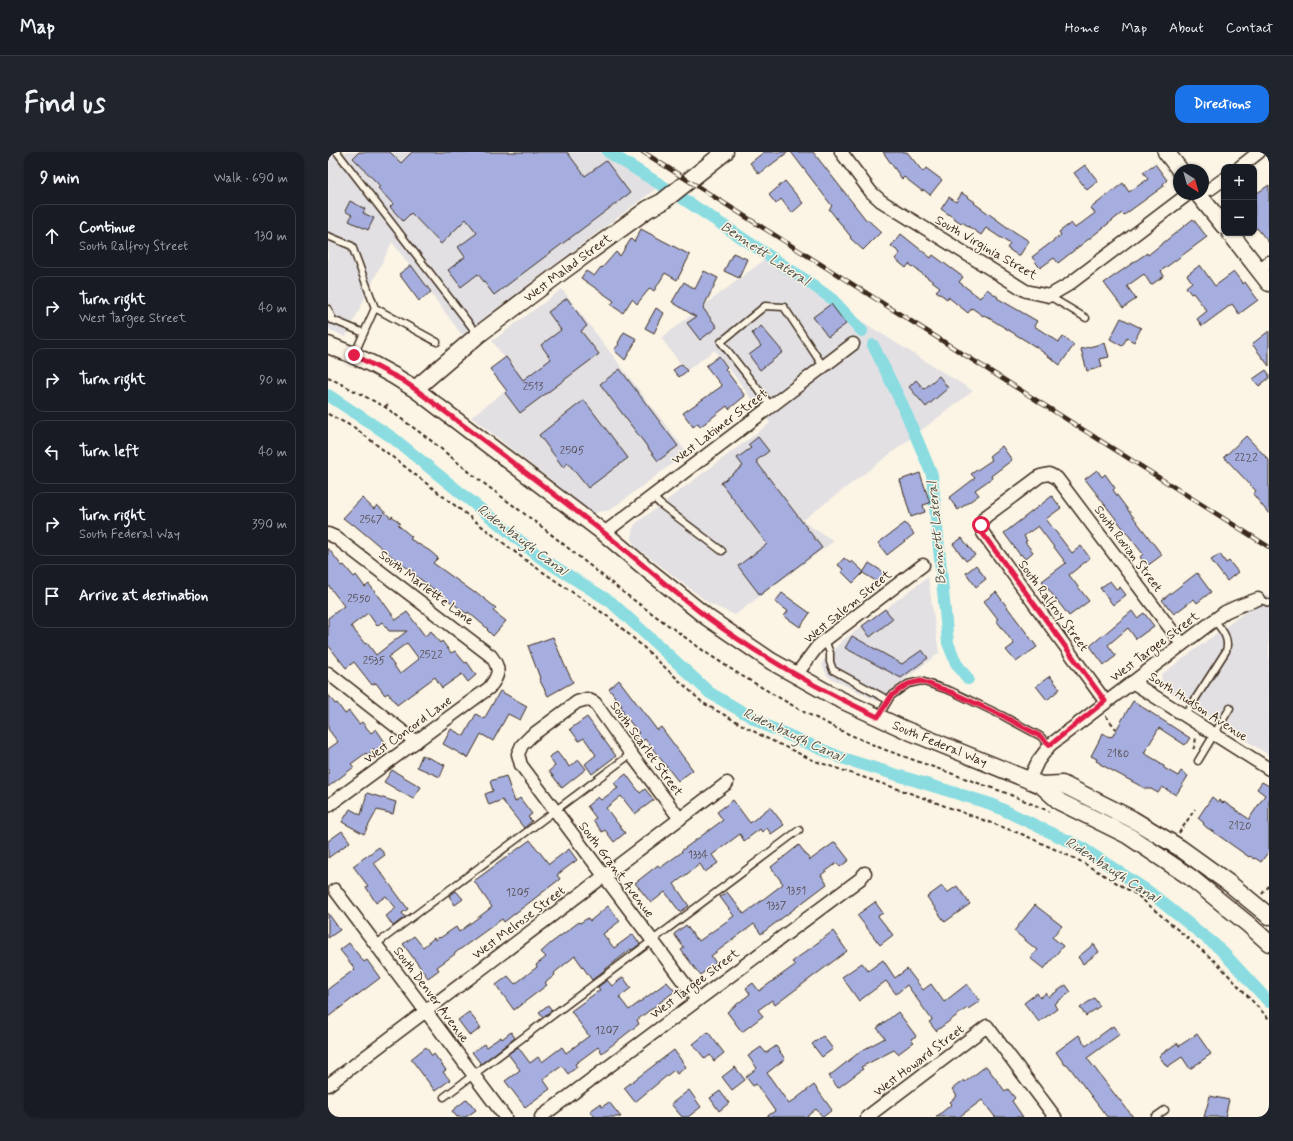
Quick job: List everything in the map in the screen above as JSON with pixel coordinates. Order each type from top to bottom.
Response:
[{"type":"main road","name":"West Malad Street","points":[[415,389],[478,335],[648,209],[662,202],[725,152]]},
{"type":"main road","points":[[1166,152],[1175,164]]},
{"type":"main road","points":[[1203,200],[1221,222]]},
{"type":"main road","points":[[1233,236],[1264,266],[1269,283]]},
{"type":"main road","name":"South Federal Way","points":[[328,345],[354,355],[402,380],[415,389],[604,533],[708,618],[771,661],[837,698],[906,730],[1035,783],[1060,802],[1127,835],[1190,877],[1269,943]]},
{"type":"main road","name":"South Federal Way","points":[[1035,783],[1062,784],[1132,819],[1180,848],[1230,884],[1269,916]]},
{"type":"street","name":"South Virginia Street","points":[[841,152],[871,192],[880,201],[1026,291],[1049,296]]},
{"type":"street","points":[[1244,164],[1259,152]]},
{"type":"street","points":[[1209,189],[1221,181]]},
{"type":"street","points":[[1049,296],[1068,285],[1180,200]]},
{"type":"street","name":"West Latimer Street","points":[[604,533],[853,344]]},
{"type":"street","name":"South Ralfroy Street","points":[[1049,474],[1040,476],[985,517],[981,525],[983,534],[1105,701]]},
{"type":"street","name":"South Rovian Street","points":[[1049,474],[1057,478],[1182,644]]},
{"type":"street","name":"South Marlette Lane","points":[[328,534],[335,537],[491,656],[497,663],[498,671]]},
{"type":"street","name":"West Salem Street","points":[[796,675],[817,647],[825,640],[923,564]]},
{"type":"street","name":"West Targee Street","points":[[1035,783],[1038,761],[1050,745],[1105,701],[1214,620],[1236,606],[1264,601]]},
{"type":"street","name":"West Concord Lane","points":[[328,806],[489,688],[495,681],[498,671]]},
{"type":"street","points":[[328,673],[416,742]]},
{"type":"street","name":"South Hudson Avenue","points":[[1132,682],[1269,770]]},
{"type":"street","name":"South Grant Avenue","points":[[587,699],[577,702],[531,736],[522,745],[518,754],[521,765],[697,1000]]},
{"type":"street","name":"South Scarlet Street","points":[[587,699],[596,703],[631,754],[680,819]]},
{"type":"street","name":"West Melrose Street","points":[[328,1085],[727,783]]},
{"type":"street","name":"West Targee Street","points":[[542,1117],[860,879],[865,872]]},
{"type":"street","name":"South Denver Avenue","points":[[335,890],[505,1117]]},
{"type":"street","name":"West Howard Street","points":[[867,1117],[987,1026],[1055,1117]]},
{"type":"lane","points":[[337,152],[478,335]]},
{"type":"lane","points":[[328,236],[352,246],[375,308],[437,342]]},
{"type":"lane","points":[[1049,296],[1086,318]]},
{"type":"lane","points":[[771,406],[721,342],[765,306],[784,308],[823,366]]},
{"type":"lane","points":[[354,355],[375,308]]},
{"type":"lane","points":[[328,309],[330,320],[364,333]]},
{"type":"lane","points":[[652,496],[660,504],[722,551]]},
{"type":"lane","points":[[1185,715],[1226,651],[1228,644],[1227,637],[1214,620]]},
{"type":"lane","points":[[825,640],[830,652],[830,662],[833,670],[888,700]]},
{"type":"lane","points":[[878,717],[891,696],[908,684],[921,681],[951,692],[1003,716],[1040,736],[1050,745]]},
{"type":"lane","points":[[1198,761],[1230,708]]},
{"type":"lane","points":[[375,945],[631,754]]},
{"type":"lane","points":[[444,1097],[799,830]]},
{"type":"lane","points":[[1155,1117],[1165,1110]]},
{"type":"path","points":[[385,407],[389,403]]},
{"type":"path","points":[[328,414],[355,428],[524,559],[610,618],[703,703],[764,737],[815,761],[907,792],[1024,835],[1080,861],[1137,895],[1218,964],[1269,1019]]},
{"type":"path","points":[[1104,714],[1116,729]]},
{"type":"path","points":[[1193,749],[1195,746],[1196,735]]},
{"type":"path","points":[[1178,834],[1195,809]]},
{"type":"path","points":[[1262,895],[1269,886]]},
{"type":"shaded area","points":[[328,152],[603,152],[658,187],[462,335],[392,242],[346,337],[328,329]]},
{"type":"shaded area","points":[[764,260],[973,391],[802,521],[834,541],[735,615],[710,604],[635,546],[632,540],[632,531],[635,524],[770,423],[715,350],[686,371],[661,338]]},
{"type":"shaded area","points":[[562,289],[687,453],[610,510],[594,514],[471,417],[520,379],[492,341]]},
{"type":"shaded area","points":[[928,577],[939,653],[877,701],[828,677],[822,665],[823,661],[842,641]]},
{"type":"shaded area","points":[[1269,594],[1269,755],[1163,688],[1161,675]]},
{"type":"building","points":[[359,152],[390,152],[401,163],[412,152],[567,152],[585,176],[606,161],[630,193],[494,295],[478,274],[461,287],[448,270],[465,257],[458,247],[477,233],[466,219],[441,244],[411,213],[403,221],[390,207],[393,204],[378,188],[380,186],[353,158]]},
{"type":"building","points":[[764,152],[788,152],[759,174],[750,163]]},
{"type":"building","points":[[791,152],[813,152],[867,221],[868,220],[881,232],[863,250],[850,238],[851,237],[829,209],[832,206]]},
{"type":"building","points":[[883,152],[907,152],[923,172],[926,168],[942,180],[930,195],[924,190],[922,191],[904,177],[902,179]]},
{"type":"building","points":[[1155,164],[1167,180],[1163,184],[1164,186],[1124,215],[1122,213],[1058,263],[1054,258],[1040,268],[1032,257],[1061,235],[1059,232],[1071,223],[1075,228],[1095,213],[1091,208],[1123,183],[1129,192],[1148,179],[1143,172]]},
{"type":"building","points":[[1085,165],[1098,181],[1087,190],[1074,173]]},
{"type":"building","points":[[785,181],[803,203],[792,213],[781,199],[776,204],[769,195]]},
{"type":"building","points":[[1269,185],[1269,243],[1257,228],[1257,193]]},
{"type":"building","points":[[962,193],[1007,227],[1029,241],[1020,255],[1017,255],[1007,248],[1010,244],[986,228],[981,235],[941,209],[949,197],[956,202]]},
{"type":"building","points":[[350,201],[365,209],[363,213],[374,218],[368,230],[349,221],[352,215],[345,211]]},
{"type":"building","points":[[1193,219],[1207,237],[1161,271],[1164,276],[1151,285],[1144,274],[1127,286],[1136,299],[1123,308],[1104,283],[1147,253],[1148,255]]},
{"type":"building","points":[[641,229],[690,255],[677,280],[665,273],[654,291],[650,288],[637,304],[632,299],[623,313],[611,305],[614,301],[581,278],[586,271],[594,276],[616,252],[620,256],[631,239],[634,242]]},
{"type":"building","points":[[901,234],[931,258],[933,255],[963,277],[959,282],[980,298],[987,289],[998,297],[997,298],[1037,321],[1034,326],[1059,342],[1063,337],[1074,345],[1060,365],[1036,347],[972,308],[968,313],[948,297],[947,299],[936,291],[940,287],[909,264],[906,268],[895,259],[900,253],[891,246]]},
{"type":"building","points":[[733,253],[747,259],[739,278],[724,271]]},
{"type":"building","points":[[411,265],[431,292],[419,301],[399,274]]},
{"type":"building","points":[[1200,265],[1215,286],[1234,272],[1243,284],[1245,282],[1258,300],[1239,314],[1232,304],[1202,326],[1197,319],[1207,311],[1193,293],[1191,294],[1186,287],[1192,282],[1187,275]]},
{"type":"building","points":[[704,271],[718,278],[703,308],[717,327],[700,340],[687,323],[696,317],[672,302],[684,282],[695,289]]},
{"type":"building","points":[[567,298],[587,326],[581,331],[599,354],[520,413],[505,393],[507,391],[490,369],[506,357],[523,380],[551,359],[541,345],[561,330],[548,312]]},
{"type":"building","points":[[831,304],[846,324],[828,337],[813,317]]},
{"type":"building","points":[[656,308],[664,313],[654,333],[645,328]]},
{"type":"building","points":[[1121,318],[1141,328],[1134,342],[1127,338],[1122,346],[1110,339]]},
{"type":"building","points":[[761,326],[783,352],[760,370],[749,355],[761,346],[752,333]]},
{"type":"building","points":[[1269,331],[1269,366],[1252,344]]},
{"type":"building","points":[[624,332],[637,339],[625,360],[614,350],[619,344],[618,343]]},
{"type":"building","points":[[1105,343],[1109,357],[1100,359],[1102,367],[1087,371],[1081,349]]},
{"type":"building","points":[[719,356],[727,367],[725,369],[745,396],[729,409],[727,406],[700,427],[698,423],[693,427],[683,413],[722,386],[706,366]]},
{"type":"building","points":[[682,364],[687,371],[679,377],[673,370]]},
{"type":"building","points":[[620,369],[678,446],[658,461],[600,384]]},
{"type":"building","points":[[1266,370],[1269,374],[1269,378],[1259,386],[1253,379]]},
{"type":"building","points":[[939,376],[948,388],[926,407],[909,387],[916,380],[924,389]]},
{"type":"building","points":[[584,400],[628,458],[588,488],[568,463],[563,467],[539,435]]},
{"type":"building","points":[[1246,436],[1269,460],[1269,514],[1253,494],[1256,491],[1224,457]]},
{"type":"building","points":[[758,437],[769,451],[756,461],[822,548],[760,595],[738,566],[767,544],[721,483],[743,466],[737,458],[751,448],[748,445]]},
{"type":"building","points":[[1002,446],[1012,460],[991,476],[992,478],[975,490],[979,495],[958,510],[949,498],[975,478],[971,474],[992,460],[989,456]]},
{"type":"building","points":[[1097,470],[1102,477],[1105,474],[1115,488],[1113,490],[1162,555],[1147,566],[1140,557],[1143,554],[1085,479]]},
{"type":"building","points":[[920,473],[930,503],[923,505],[925,512],[911,517],[900,480]]},
{"type":"building","points":[[1052,496],[1061,508],[1046,519],[1072,553],[1081,546],[1090,558],[1069,575],[1089,601],[1069,616],[1042,581],[1066,563],[1038,526],[1024,536],[1027,541],[1025,542],[1033,552],[1025,559],[1021,554],[1020,555],[1004,533]]},
{"type":"building","points":[[362,498],[374,509],[377,505],[391,518],[392,516],[400,523],[398,525],[412,537],[410,539],[430,551],[438,558],[433,563],[475,593],[476,592],[496,608],[493,611],[506,621],[493,636],[487,630],[488,629],[468,612],[467,614],[420,579],[413,573],[414,572],[401,564],[353,524],[352,525],[343,518]]},
{"type":"building","points":[[905,523],[914,534],[887,555],[878,543]]},
{"type":"building","points":[[962,538],[975,555],[966,561],[953,544]]},
{"type":"building","points":[[328,548],[342,566],[344,565],[354,577],[356,575],[365,587],[369,584],[396,620],[407,612],[425,636],[431,631],[440,643],[442,641],[451,653],[455,651],[465,663],[467,662],[476,675],[468,682],[462,674],[442,688],[435,677],[397,705],[388,693],[385,695],[376,683],[372,685],[354,662],[346,668],[328,645],[328,618],[344,606],[328,585]],"holes":[[[368,613],[377,626],[382,622],[389,631],[407,631],[376,655],[351,626]],[[407,643],[419,659],[400,674],[388,657]]]},
{"type":"building","points":[[1220,554],[1226,563],[1229,561],[1238,572],[1227,581],[1211,560]]},
{"type":"building","points":[[844,558],[850,563],[852,561],[864,572],[853,583],[841,571],[843,569],[838,565]]},
{"type":"building","points":[[869,563],[885,573],[879,583],[863,573]]},
{"type":"building","points":[[976,565],[986,579],[976,587],[966,573]]},
{"type":"building","points":[[1197,573],[1211,592],[1197,603],[1194,599],[1174,614],[1162,600]]},
{"type":"building","points":[[1110,581],[1117,590],[1120,587],[1126,595],[1113,605],[1100,588]]},
{"type":"building","points":[[996,592],[1037,647],[1016,662],[1006,650],[1014,644],[984,601]]},
{"type":"building","points":[[782,593],[810,613],[800,627],[784,616],[788,611],[775,602]]},
{"type":"building","points":[[885,609],[893,619],[870,637],[862,626]]},
{"type":"building","points":[[1132,611],[1137,618],[1144,613],[1154,626],[1136,639],[1128,628],[1108,645],[1116,656],[1104,665],[1090,646]]},
{"type":"building","points":[[852,636],[902,664],[922,650],[928,658],[901,678],[845,648]]},
{"type":"building","points":[[553,637],[573,682],[548,696],[539,679],[540,678],[528,646]]},
{"type":"building","points":[[1050,676],[1060,689],[1047,700],[1036,686]]},
{"type":"building","points":[[619,680],[657,730],[661,727],[693,770],[678,781],[645,739],[640,744],[634,737],[639,733],[622,712],[624,711],[620,707],[622,706],[609,689]]},
{"type":"building","points":[[500,691],[527,706],[520,720],[508,714],[493,741],[481,734],[468,758],[443,744],[451,729],[464,736],[476,714],[484,719]]},
{"type":"building","points":[[328,694],[345,714],[349,711],[359,724],[362,722],[371,733],[376,729],[387,745],[379,751],[372,749],[369,756],[366,753],[351,764],[354,767],[328,787],[328,749],[338,742],[328,729]]},
{"type":"building","points":[[1133,701],[1190,738],[1185,745],[1159,728],[1144,753],[1161,763],[1160,764],[1164,766],[1164,768],[1178,776],[1181,771],[1188,776],[1176,795],[1162,787],[1158,793],[1151,789],[1146,789],[1100,764],[1096,761],[1097,759],[1091,756],[1103,733],[1109,737],[1112,737]]},
{"type":"building","points":[[587,717],[616,756],[592,774],[585,764],[596,755],[584,738],[579,741],[570,729]]},
{"type":"building","points":[[557,752],[564,761],[565,760],[569,767],[579,760],[586,769],[562,788],[549,771],[555,766],[549,757]]},
{"type":"building","points":[[422,755],[445,765],[440,777],[417,767]]},
{"type":"building","points":[[392,770],[421,787],[413,799],[384,782]]},
{"type":"building","points":[[626,774],[640,793],[645,789],[654,800],[635,814],[621,796],[606,808],[625,833],[614,842],[605,830],[602,832],[593,820],[596,818],[587,806],[598,797],[601,800],[618,788],[614,783]]},
{"type":"building","points":[[506,776],[515,802],[520,798],[532,814],[528,817],[532,821],[524,828],[502,800],[489,805],[485,794],[493,791],[490,781]]},
{"type":"building","points":[[1262,782],[1269,786],[1269,851],[1261,862],[1255,858],[1249,857],[1206,827],[1198,818],[1212,797],[1218,802],[1219,800],[1223,803],[1224,802],[1249,819],[1265,795],[1257,789]]},
{"type":"building","points":[[367,793],[396,802],[393,814],[377,810],[364,834],[342,822],[350,809],[361,815]]},
{"type":"building","points":[[733,800],[750,823],[770,807],[784,825],[771,834],[767,828],[762,832],[760,829],[744,841],[740,834],[712,855],[718,863],[705,872],[700,864],[674,884],[689,906],[680,912],[665,892],[651,903],[635,883],[658,865],[660,868],[723,820],[717,812]]},
{"type":"building","points":[[342,831],[350,842],[328,858],[328,841]]},
{"type":"building","points":[[530,840],[549,864],[569,849],[577,860],[557,875],[560,879],[504,922],[502,919],[455,953],[437,967],[439,970],[428,978],[403,944],[414,936],[423,947],[434,938],[435,940],[439,937],[440,938],[456,927],[459,932],[492,907],[474,881]]},
{"type":"building","points":[[835,842],[849,860],[840,867],[837,863],[821,875],[827,884],[761,934],[754,924],[711,956],[716,963],[700,975],[681,950],[684,948],[674,934],[686,925],[699,941],[734,916],[720,897],[727,892],[744,914],[783,884],[771,867],[799,845],[810,860]]},
{"type":"building","points":[[379,847],[385,855],[374,863],[408,909],[402,913],[405,917],[393,926],[386,916],[396,908],[386,896],[376,903],[366,887],[368,886],[353,866]]},
{"type":"building","points":[[942,886],[947,893],[957,886],[970,904],[945,922],[927,897]]},
{"type":"building","points":[[456,891],[463,899],[455,905],[449,896]]},
{"type":"building","points":[[875,902],[883,913],[878,916],[893,935],[880,945],[857,915]]},
{"type":"building","points":[[1035,905],[1062,926],[1052,937],[1063,946],[1044,969],[1030,958],[1037,950],[1014,931]]},
{"type":"building","points":[[608,906],[620,921],[603,934],[614,948],[633,934],[640,944],[632,950],[631,949],[592,980],[575,956],[554,973],[555,975],[545,983],[547,985],[514,1010],[496,985],[508,976],[515,984],[537,967],[536,965],[546,957],[541,952],[551,943],[579,922],[580,923],[588,918],[590,921]]},
{"type":"building","points":[[328,913],[340,930],[328,938]]},
{"type":"building","points":[[833,931],[847,951],[775,1005],[772,1000],[758,1010],[763,1016],[742,1032],[727,1012],[750,994],[746,988],[753,983],[759,991],[795,965],[792,962]]},
{"type":"building","points":[[349,943],[364,962],[367,960],[380,978],[328,1017],[328,989],[355,969],[340,950]]},
{"type":"building","points":[[1094,944],[1099,952],[1083,964],[1078,957]]},
{"type":"building","points":[[883,960],[895,978],[907,969],[923,990],[931,984],[944,1002],[967,984],[980,1001],[968,1009],[967,1008],[936,1031],[929,1022],[932,1020],[907,985],[896,994],[886,981],[859,1001],[842,977],[862,963],[868,971]]},
{"type":"building","points":[[623,977],[631,988],[619,997],[629,1010],[667,982],[675,991],[637,1020],[639,1024],[602,1053],[598,1047],[575,1064],[577,1067],[568,1074],[562,1066],[543,1079],[550,1089],[525,1107],[505,1081],[520,1070],[508,1054],[518,1047],[530,1063],[538,1057],[542,1062],[562,1047],[566,1053],[589,1036],[571,1011],[600,990],[598,987],[607,980],[612,986]]},
{"type":"building","points":[[1066,985],[1071,992],[1054,1004],[1057,1009],[1039,1022],[1024,1003],[1037,993],[1040,998],[1046,993],[1049,997]]},
{"type":"building","points":[[1094,998],[1100,1006],[1086,1016],[1080,1008]]},
{"type":"building","points":[[548,1005],[552,1010],[543,1017],[539,1012]]},
{"type":"building","points":[[469,1012],[481,1028],[470,1036],[458,1020]]},
{"type":"building","points":[[898,1012],[916,1036],[911,1039],[914,1042],[898,1054],[894,1050],[861,1067],[863,1069],[838,1088],[829,1076],[861,1051],[885,1038],[877,1028]]},
{"type":"building","points":[[1113,1026],[1120,1034],[1087,1058],[1133,1117],[1107,1117],[1067,1064],[1065,1065],[1056,1052],[1079,1035],[1086,1046]]},
{"type":"building","points":[[511,1032],[515,1038],[481,1064],[472,1052],[484,1044],[486,1047],[501,1037],[502,1039]]},
{"type":"building","points":[[708,1032],[724,1053],[714,1061],[710,1055],[705,1059],[693,1044]]},
{"type":"building","points":[[1197,1034],[1211,1054],[1190,1069],[1182,1057],[1167,1067],[1159,1056],[1177,1043],[1179,1046]]},
{"type":"building","points":[[823,1036],[833,1049],[822,1057],[812,1044]]},
{"type":"building","points":[[776,1046],[785,1059],[767,1073],[789,1104],[814,1085],[832,1110],[823,1117],[816,1109],[806,1117],[766,1117],[775,1111],[756,1084],[753,1086],[746,1077],[757,1068],[748,1056],[761,1047],[766,1053]]},
{"type":"building","points":[[426,1047],[432,1056],[434,1054],[446,1070],[443,1072],[450,1080],[435,1091],[411,1059]]},
{"type":"building","points":[[674,1050],[686,1067],[677,1074],[674,1070],[635,1102],[624,1088]]},
{"type":"building","points":[[986,1066],[1005,1091],[1008,1089],[1015,1098],[1012,1101],[1023,1117],[995,1117],[982,1100],[959,1117],[936,1117],[952,1104],[950,1102],[957,1096],[952,1089],[964,1080],[965,1082]]},
{"type":"building","points":[[735,1067],[745,1080],[732,1090],[722,1077]]},
{"type":"building","points":[[689,1090],[701,1107],[688,1117],[682,1117],[671,1104]]},
{"type":"building","points":[[720,1091],[729,1103],[719,1111],[710,1098]]},
{"type":"building","points":[[1210,1096],[1229,1100],[1225,1117],[1204,1117]]},
{"type":"building","points":[[467,1099],[476,1110],[466,1117],[457,1117],[452,1111]]},
{"type":"building","points":[[609,1102],[621,1117],[595,1117],[590,1111],[600,1104],[602,1107]]},
{"type":"waterway","name":"Bennett Lateral","points":[[608,152],[666,188]]},
{"type":"waterway","name":"Bennett Lateral","points":[[682,198],[832,299],[862,331]]},
{"type":"waterway","name":"Bennett Lateral","points":[[873,345],[904,408],[932,475],[948,643],[956,663],[968,679]]},
{"type":"waterway","name":"Ridenbaugh Canal","points":[[328,395],[393,438],[541,558],[611,602],[710,693],[767,726],[842,758],[991,804],[1081,847],[1148,891],[1219,948],[1269,1002]]},
{"type":"railway","points":[[643,152],[1269,547]]},
{"type":"route","points":[[354,355],[402,380],[415,389],[604,533],[708,618],[771,661],[837,698],[878,717],[884,705],[891,696],[908,684],[921,681],[951,692],[1003,716],[1040,736],[1050,745],[1105,701],[983,534],[981,525]]}]
